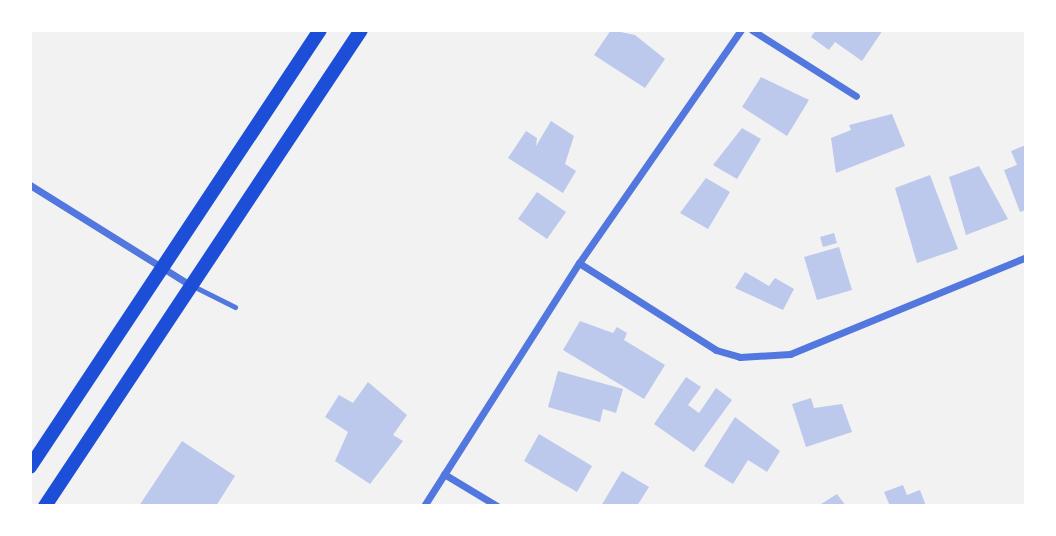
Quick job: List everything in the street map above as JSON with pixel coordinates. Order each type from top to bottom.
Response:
[{"type":"main road","points":[[30,467],[320,30]]},
{"type":"main road","points":[[45,506],[361,30]]},
{"type":"street","points":[[424,506],[579,263],[741,30]]},
{"type":"street","points":[[752,30],[856,96]]},
{"type":"street","points":[[30,185],[190,285]]},
{"type":"street","points":[[579,263],[716,350],[740,357],[790,355],[1026,257]]},
{"type":"street","points":[[444,474],[498,506]]},
{"type":"lane","points":[[190,285],[235,307]]},
{"type":"building","points":[[611,30],[635,35],[665,59],[645,88],[594,55]]},
{"type":"building","points":[[816,30],[883,30],[862,61],[835,42],[829,50],[811,37]]},
{"type":"building","points":[[761,77],[809,100],[787,136],[742,107]]},
{"type":"building","points":[[892,114],[905,146],[836,173],[831,138],[851,130],[849,125]]},
{"type":"building","points":[[551,121],[574,136],[565,164],[576,171],[563,193],[508,158],[526,131],[537,138],[536,146]]},
{"type":"building","points":[[742,128],[761,139],[737,179],[713,165]]},
{"type":"building","points":[[1026,145],[1026,210],[1020,212],[1004,170],[1017,165],[1011,151]]},
{"type":"building","points":[[979,166],[1008,219],[966,235],[949,177]]},
{"type":"building","points":[[930,175],[958,249],[917,263],[895,188]]},
{"type":"building","points":[[706,178],[730,192],[708,229],[680,213]]},
{"type":"building","points":[[537,192],[566,212],[547,239],[518,219]]},
{"type":"building","points":[[834,233],[837,243],[823,247],[820,237]]},
{"type":"building","points":[[839,247],[852,290],[817,300],[804,257]]},
{"type":"building","points":[[745,272],[769,286],[775,278],[794,289],[783,310],[735,288]]},
{"type":"building","points":[[580,321],[613,333],[617,327],[627,333],[624,340],[665,365],[644,399],[563,350]]},
{"type":"building","points":[[558,371],[623,389],[616,413],[603,409],[600,422],[548,407]]},
{"type":"building","points":[[686,377],[701,387],[688,405],[699,413],[716,388],[732,400],[694,452],[654,424]]},
{"type":"building","points":[[368,382],[407,415],[393,435],[403,441],[370,484],[335,461],[348,432],[325,417],[339,395],[353,403]]},
{"type":"building","points":[[811,398],[814,408],[842,404],[852,432],[806,447],[792,404]]},
{"type":"building","points":[[735,417],[780,451],[767,472],[748,460],[733,484],[704,466]]},
{"type":"building","points":[[539,434],[592,466],[577,492],[524,461]]},
{"type":"building","points":[[182,441],[235,476],[216,506],[139,506]]},
{"type":"building","points":[[622,471],[649,487],[637,506],[601,506]]},
{"type":"building","points":[[903,485],[907,495],[920,490],[926,506],[890,506],[884,492]]},
{"type":"building","points":[[837,494],[846,506],[818,506]]}]
